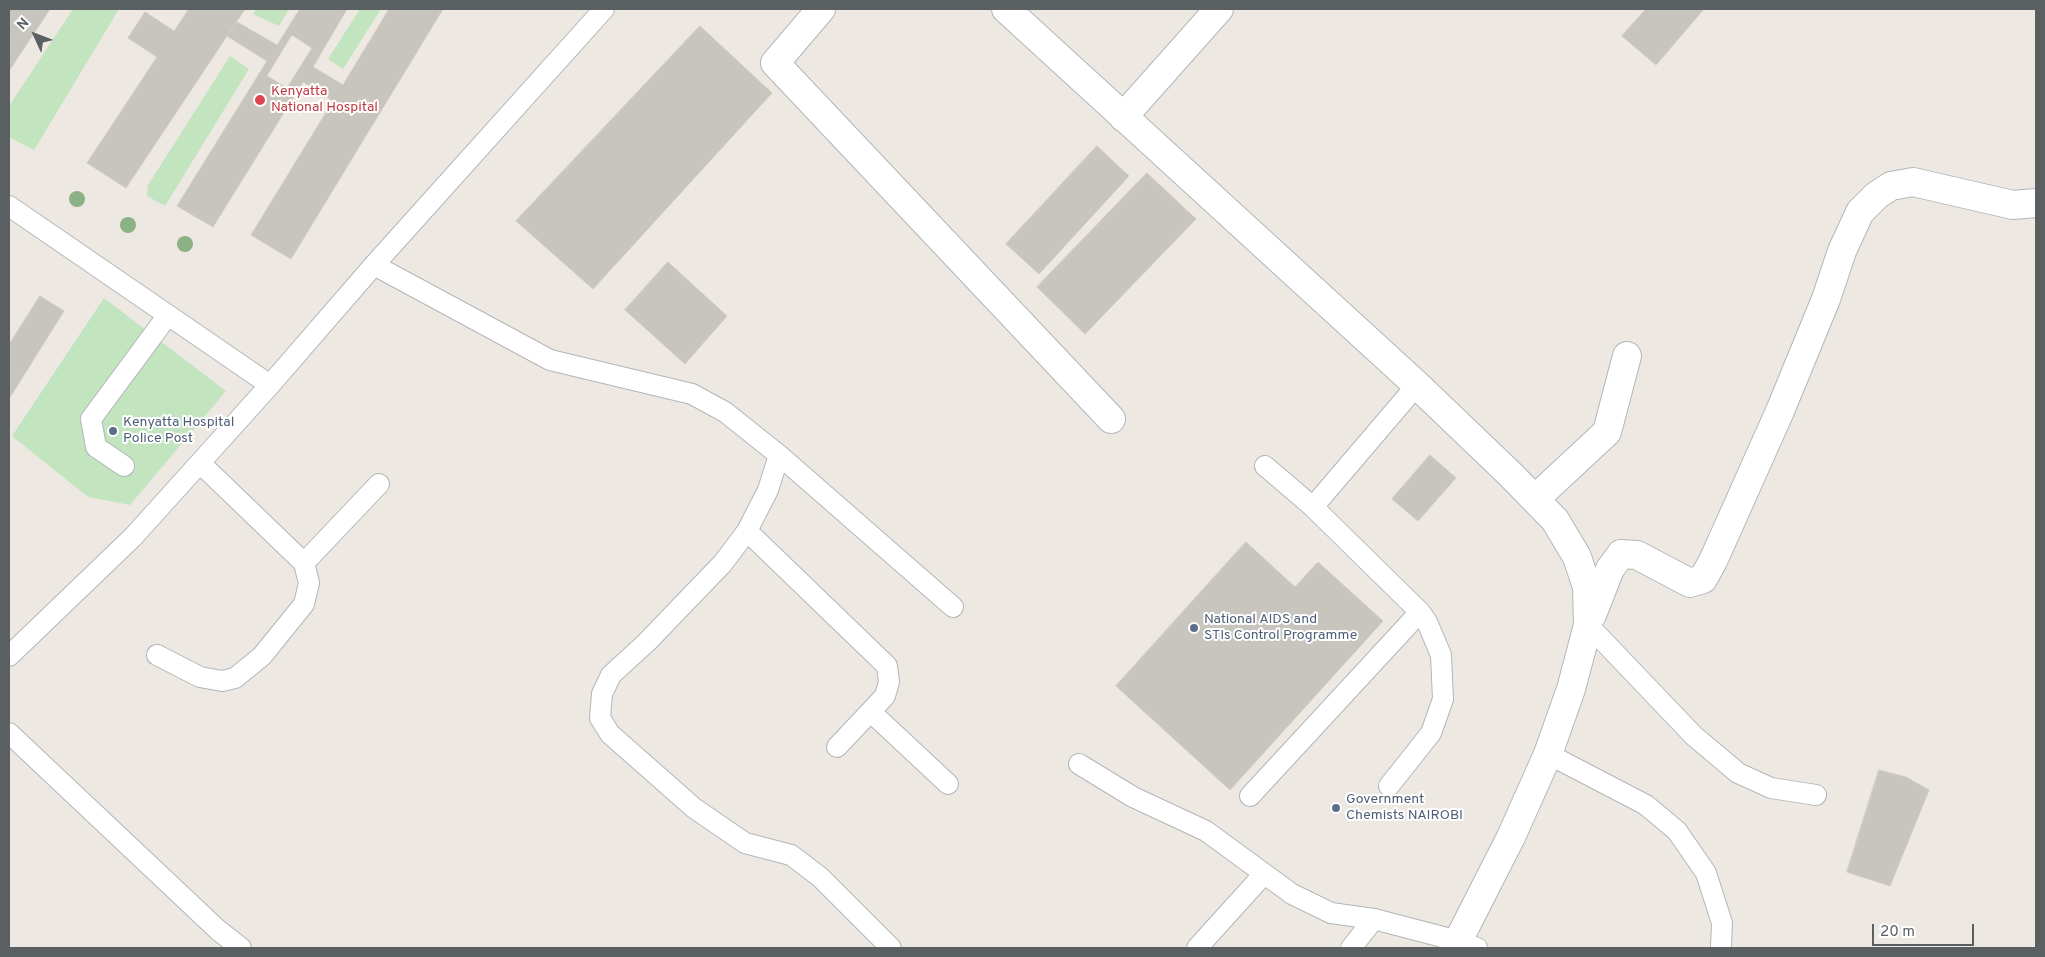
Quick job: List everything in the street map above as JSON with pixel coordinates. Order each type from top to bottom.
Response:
[{"type":"street","points":[[821,9],[775,63],[1111,419]]},
{"type":"street","points":[[1006,9],[1417,385],[1555,520],[1577,557],[1587,587],[1588,625]]},
{"type":"street","points":[[1123,117],[1219,9]]},
{"type":"street","points":[[1463,946],[1548,754],[1571,689],[1588,625],[1610,569],[1621,554],[1637,555],[1690,583],[1703,579],[1713,561],[1780,411],[1826,299],[1842,251],[1860,212],[1877,195],[1891,186],[1913,182],[2013,205],[2036,204]]},
{"type":"street","points":[[1535,499],[1607,432],[1627,356]]},
{"type":"lane","points":[[9,656],[132,537],[270,385],[374,265],[604,9]]},
{"type":"lane","points":[[9,206],[270,385]]},
{"type":"lane","points":[[374,265],[550,360],[692,394],[725,412],[779,455],[952,607]]},
{"type":"lane","points":[[124,466],[96,447],[91,419],[168,315]]},
{"type":"lane","points":[[1313,506],[1417,385]]},
{"type":"lane","points":[[779,455],[768,490],[747,531],[724,563],[647,642],[611,675],[602,694],[600,718],[610,734],[694,808],[745,843],[791,855],[820,877],[891,948]]},
{"type":"lane","points":[[157,655],[200,677],[222,681],[235,678],[262,656],[304,604],[309,582],[304,563],[200,463]]},
{"type":"lane","points":[[1265,466],[1313,506],[1420,612],[1427,622],[1441,655],[1443,699],[1431,733],[1388,786]]},
{"type":"lane","points":[[304,563],[379,484]]},
{"type":"lane","points":[[747,531],[887,666],[889,682],[886,696],[837,748]]},
{"type":"lane","points":[[1250,796],[1420,612]]},
{"type":"lane","points":[[1588,625],[1694,736],[1738,773],[1771,788],[1816,795]]},
{"type":"lane","points":[[871,712],[948,784]]},
{"type":"lane","points":[[9,733],[218,930],[240,948]]},
{"type":"lane","points":[[1548,754],[1646,805],[1677,831],[1706,872],[1722,923],[1721,948]]},
{"type":"lane","points":[[1079,764],[1133,797],[1206,831],[1292,894],[1332,912],[1374,919],[1463,946]]},
{"type":"lane","points":[[1197,948],[1264,874]]},
{"type":"lane","points":[[1351,948],[1374,919]]},
{"type":"green space","points":[[73,9],[119,9],[34,150],[9,137],[9,106]]},
{"type":"green space","points":[[256,9],[289,9],[279,26],[253,14]]},
{"type":"green space","points":[[360,9],[381,9],[343,69],[328,59]]},
{"type":"green space","points":[[230,56],[249,69],[165,206],[147,196],[148,185]]},
{"type":"green space","points":[[104,298],[226,391],[130,505],[88,497],[12,436]]},
{"type":"building","points":[[9,9],[50,9],[9,71]]},
{"type":"building","points":[[189,9],[245,9],[126,188],[87,163],[157,57],[128,38],[145,12],[174,31]]},
{"type":"building","points":[[300,9],[347,9],[313,67],[343,85],[389,9],[443,9],[291,259],[251,235],[333,101],[303,82],[213,227],[177,206],[267,61],[227,36],[237,22],[277,45]],"holes":[[[292,35],[312,48],[287,88],[267,76]]]},
{"type":"building","points":[[1646,9],[1704,9],[1656,65],[1622,36]]},
{"type":"building","points":[[700,26],[772,93],[593,289],[516,221]]},
{"type":"building","points":[[1097,146],[1129,176],[1039,274],[1006,244]]},
{"type":"building","points":[[1147,173],[1196,219],[1085,334],[1037,287]]},
{"type":"building","points":[[668,262],[727,316],[685,364],[625,310]]},
{"type":"building","points":[[40,296],[64,311],[9,399],[9,345]]},
{"type":"building","points":[[1430,455],[1456,478],[1418,521],[1392,499]]},
{"type":"building","points":[[1246,542],[1295,587],[1318,562],[1383,621],[1230,790],[1116,686]]},
{"type":"building","points":[[1879,770],[1906,777],[1929,790],[1890,886],[1847,872]]},
{"type":"place","name":"Kenyatta National Hospital","points":[[260,100]]},
{"type":"place","name":"Kenyatta Hospital Police Post","points":[[113,431]]},
{"type":"place","name":"National AIDS and STIs Control Programme","points":[[1194,628]]},
{"type":"place","name":"Government Chemists NAIROBI","points":[[1336,808]]}]
